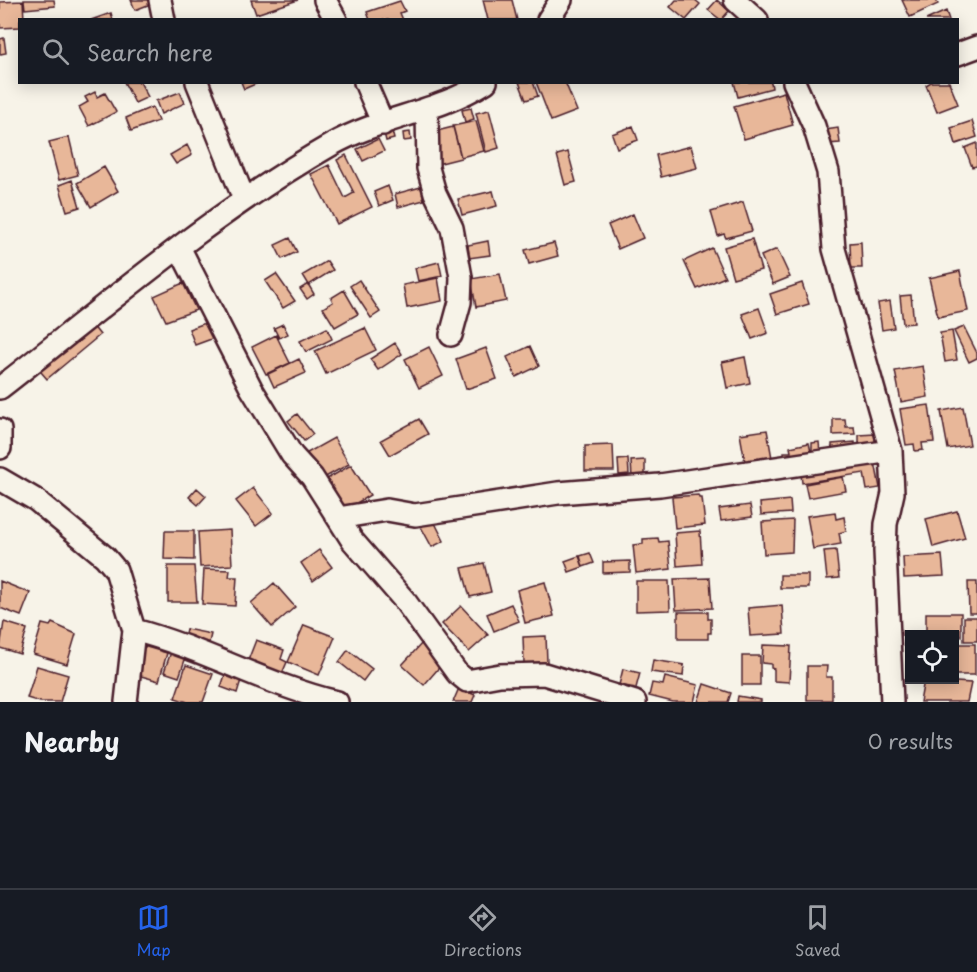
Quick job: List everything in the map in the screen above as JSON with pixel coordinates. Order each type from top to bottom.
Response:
[{"type":"street","points":[[160,0],[164,18]]},
{"type":"street","points":[[325,0],[335,18]]},
{"type":"street","points":[[549,18],[561,0]]},
{"type":"street","points":[[735,0],[755,18]]},
{"type":"street","points":[[959,53],[977,47]]},
{"type":"street","points":[[198,84],[244,199]]},
{"type":"street","points":[[366,84],[383,124]]},
{"type":"street","points":[[0,388],[244,199],[354,132],[427,111],[461,98],[483,84]]},
{"type":"street","points":[[795,84],[814,126],[828,172],[834,249],[891,451],[893,493],[886,524],[885,551],[892,702]]},
{"type":"street","points":[[427,111],[428,168],[435,193],[452,228],[461,277],[460,302],[451,335]]},
{"type":"street","points":[[180,249],[271,423],[292,455],[312,477],[330,509],[362,552],[405,601],[444,656],[467,681],[500,675],[544,674],[635,702]]},
{"type":"street","points":[[0,430],[0,448]]},
{"type":"street","points":[[338,518],[387,510],[415,515],[558,493],[660,485],[891,451]]},
{"type":"street","points":[[0,478],[36,500],[105,557],[116,570],[134,630],[126,702]]},
{"type":"street","points":[[134,630],[274,684],[337,702]]},
{"type":"building","points":[[24,0],[54,0],[55,6],[25,9]]},
{"type":"building","points":[[131,0],[152,0],[153,3],[135,10]]},
{"type":"building","points":[[251,0],[298,0],[256,14]]},
{"type":"building","points":[[483,0],[512,0],[516,18],[488,18]]},
{"type":"building","points":[[676,0],[695,0],[700,4],[688,18],[684,18],[670,7]]},
{"type":"building","points":[[717,0],[729,11],[723,18],[718,18],[708,10]]},
{"type":"building","points":[[902,0],[936,0],[938,4],[910,17]]},
{"type":"building","points":[[23,1],[24,18],[18,18],[18,27],[0,28],[0,2]]},
{"type":"building","points":[[400,1],[405,11],[400,13],[402,18],[369,18],[367,12]]},
{"type":"building","points":[[946,11],[948,18],[930,18]]},
{"type":"building","points":[[111,13],[112,18],[97,18]]},
{"type":"building","points":[[4,38],[6,53],[0,54],[0,39]]},
{"type":"building","points":[[125,84],[141,84],[148,97],[135,103]]},
{"type":"building","points":[[242,84],[255,84],[244,89]]},
{"type":"building","points":[[520,84],[534,84],[538,96],[526,100]]},
{"type":"building","points":[[537,84],[566,84],[577,111],[551,121]]},
{"type":"building","points":[[735,84],[771,84],[772,88],[738,97]]},
{"type":"building","points":[[950,84],[958,104],[937,112],[926,85]]},
{"type":"building","points":[[95,92],[97,97],[105,93],[116,112],[89,126],[79,107],[88,102],[85,97]]},
{"type":"building","points":[[180,92],[185,103],[161,114],[156,101]]},
{"type":"building","points":[[784,92],[793,125],[744,139],[734,106]]},
{"type":"building","points":[[152,107],[158,121],[131,131],[126,118]]},
{"type":"building","points":[[471,108],[474,119],[465,122],[462,110]]},
{"type":"building","points":[[489,110],[499,148],[486,152],[476,113]]},
{"type":"building","points":[[476,121],[484,151],[461,157],[453,126]]},
{"type":"building","points":[[972,121],[977,137],[956,144],[951,128]]},
{"type":"building","points":[[633,126],[638,140],[617,148],[612,134]]},
{"type":"building","points":[[453,127],[461,158],[437,164],[429,133]]},
{"type":"building","points":[[838,128],[840,143],[827,144],[826,130]]},
{"type":"building","points":[[392,131],[394,139],[386,141],[384,133]]},
{"type":"building","points":[[410,132],[411,140],[404,141],[403,133]]},
{"type":"building","points":[[69,137],[78,175],[59,180],[49,142]]},
{"type":"building","points":[[378,139],[384,151],[363,161],[357,149]]},
{"type":"building","points":[[977,143],[977,166],[972,167],[965,148]]},
{"type":"building","points":[[187,145],[192,155],[176,164],[170,155]]},
{"type":"building","points":[[691,146],[697,168],[661,177],[656,155]]},
{"type":"building","points":[[568,152],[576,182],[565,185],[557,155]]},
{"type":"building","points":[[346,155],[372,207],[337,224],[311,174],[329,165],[345,198],[354,193],[337,160]]},
{"type":"building","points":[[104,167],[118,191],[91,207],[77,183]]},
{"type":"building","points":[[72,180],[80,207],[67,211],[59,185]]},
{"type":"building","points":[[388,186],[393,200],[379,206],[374,192]]},
{"type":"building","points":[[421,187],[424,200],[398,207],[395,194]]},
{"type":"building","points":[[493,191],[497,206],[462,215],[458,199]]},
{"type":"building","points":[[743,202],[752,231],[726,238],[724,234],[718,236],[711,212]]},
{"type":"building","points":[[633,214],[643,238],[618,249],[608,225]]},
{"type":"building","points":[[290,238],[297,252],[282,259],[275,245]]},
{"type":"building","points":[[752,239],[761,270],[733,278],[724,247]]},
{"type":"building","points":[[488,241],[490,255],[469,258],[468,245]]},
{"type":"building","points":[[861,242],[862,268],[851,268],[850,243]]},
{"type":"building","points":[[554,243],[558,256],[529,264],[525,250]]},
{"type":"building","points":[[712,248],[725,277],[697,289],[684,261]]},
{"type":"building","points":[[777,249],[790,277],[773,284],[761,256]]},
{"type":"building","points":[[327,261],[333,270],[309,285],[303,275]]},
{"type":"building","points":[[439,262],[442,276],[418,281],[415,268]]},
{"type":"building","points":[[960,271],[968,311],[938,317],[929,278]]},
{"type":"building","points":[[276,274],[295,301],[283,308],[265,281]]},
{"type":"building","points":[[500,274],[506,301],[476,307],[471,279]]},
{"type":"building","points":[[438,278],[442,301],[407,308],[403,285]]},
{"type":"building","points":[[359,280],[380,312],[371,318],[350,286]]},
{"type":"building","points":[[183,283],[196,310],[166,321],[154,296]]},
{"type":"building","points":[[802,283],[809,304],[777,314],[770,294]]},
{"type":"building","points":[[308,284],[314,294],[307,299],[300,289]]},
{"type":"building","points":[[344,290],[358,314],[335,327],[323,308],[333,302],[331,298]]},
{"type":"building","points":[[911,295],[914,323],[903,324],[900,296]]},
{"type":"building","points":[[890,301],[894,328],[882,330],[878,303]]},
{"type":"building","points":[[759,308],[768,333],[752,339],[742,314]]},
{"type":"building","points":[[89,321],[100,335],[47,379],[35,365]]},
{"type":"building","points":[[208,322],[214,338],[195,345],[189,329]]},
{"type":"building","points":[[283,324],[288,334],[279,338],[274,328]]},
{"type":"building","points":[[964,327],[977,353],[977,358],[969,362],[954,331]]},
{"type":"building","points":[[327,328],[332,339],[306,352],[300,341]]},
{"type":"building","points":[[365,328],[376,350],[326,374],[315,351]]},
{"type":"building","points":[[952,331],[957,360],[945,362],[940,333]]},
{"type":"building","points":[[276,335],[290,363],[266,374],[252,347]]},
{"type":"building","points":[[395,343],[402,354],[378,370],[370,359]]},
{"type":"building","points":[[530,346],[539,366],[516,377],[507,357]]},
{"type":"building","points":[[429,347],[443,376],[419,388],[405,359]]},
{"type":"building","points":[[486,348],[497,379],[466,389],[456,359]]},
{"type":"building","points":[[745,357],[750,383],[727,388],[722,362]]},
{"type":"building","points":[[299,359],[306,373],[274,387],[268,374]]},
{"type":"building","points":[[923,366],[928,397],[901,402],[895,371]]},
{"type":"building","points":[[929,405],[934,442],[922,443],[923,450],[915,451],[914,444],[906,445],[900,409]]},
{"type":"building","points":[[963,407],[970,445],[948,449],[941,411]]},
{"type":"building","points":[[297,414],[313,434],[304,441],[288,421]]},
{"type":"building","points":[[419,419],[428,434],[390,455],[381,440]]},
{"type":"building","points":[[833,419],[845,419],[846,427],[854,427],[855,434],[833,435]]},
{"type":"building","points":[[767,430],[772,458],[745,462],[740,434]]},
{"type":"building","points":[[875,434],[875,442],[859,443],[859,435]]},
{"type":"building","points":[[334,438],[349,464],[322,479],[307,453]]},
{"type":"building","points":[[819,442],[820,453],[812,454],[812,443]]},
{"type":"building","points":[[855,442],[856,454],[832,455],[832,444]]},
{"type":"building","points":[[809,443],[811,452],[793,456],[784,464],[784,452],[791,452],[790,447]]},
{"type":"building","points":[[613,445],[614,471],[585,471],[585,446]]},
{"type":"building","points":[[628,459],[629,474],[619,475],[618,460]]},
{"type":"building","points":[[645,460],[645,477],[632,478],[631,461]]},
{"type":"building","points":[[875,462],[880,488],[867,490],[864,473],[802,483],[801,474]]},
{"type":"building","points":[[351,465],[370,495],[345,510],[327,479]]},
{"type":"building","points":[[843,477],[846,491],[808,498],[805,484]]},
{"type":"building","points":[[197,488],[206,496],[198,505],[189,497]]},
{"type":"building","points":[[253,488],[273,513],[256,526],[236,501]]},
{"type":"building","points":[[698,495],[702,498],[705,525],[675,528],[672,497]]},
{"type":"building","points":[[790,500],[791,513],[761,515],[760,503]]},
{"type":"building","points":[[750,505],[752,517],[721,521],[719,509]]},
{"type":"building","points":[[957,511],[965,538],[933,547],[926,519]]},
{"type":"building","points":[[835,512],[836,519],[844,517],[846,531],[839,533],[841,544],[813,549],[807,516]]},
{"type":"building","points":[[433,519],[444,541],[432,547],[420,525]]},
{"type":"building","points":[[793,520],[792,552],[764,554],[762,522]]},
{"type":"building","points":[[230,530],[232,565],[200,567],[198,532]]},
{"type":"building","points":[[165,531],[194,531],[194,560],[164,559]]},
{"type":"building","points":[[700,531],[702,564],[677,566],[675,533]]},
{"type":"building","points":[[658,538],[659,542],[668,541],[671,569],[636,573],[633,545],[643,544],[643,539]]},
{"type":"building","points":[[319,550],[332,567],[313,581],[301,563]]},
{"type":"building","points":[[836,550],[839,578],[827,579],[824,551]]},
{"type":"building","points":[[590,553],[594,563],[583,567],[580,556]]},
{"type":"building","points":[[942,555],[944,576],[904,578],[903,557]]},
{"type":"building","points":[[579,556],[583,567],[569,572],[565,561]]},
{"type":"building","points":[[630,561],[630,572],[603,573],[603,562]]},
{"type":"building","points":[[484,563],[491,592],[470,597],[462,568]]},
{"type":"building","points":[[168,566],[194,566],[197,602],[168,602]]},
{"type":"building","points":[[204,569],[230,570],[229,577],[237,577],[235,606],[202,604]]},
{"type":"building","points":[[780,575],[808,575],[808,588],[780,588]]},
{"type":"building","points":[[710,578],[712,608],[676,610],[674,579]]},
{"type":"building","points":[[0,581],[30,593],[21,616],[0,608]]},
{"type":"building","points":[[636,581],[669,581],[670,610],[636,611]]},
{"type":"building","points":[[545,582],[554,616],[525,623],[517,590]]},
{"type":"building","points":[[968,582],[977,582],[977,613],[969,613]]},
{"type":"building","points":[[274,583],[295,607],[272,627],[251,603]]},
{"type":"building","points":[[511,604],[519,621],[494,631],[487,614]]},
{"type":"building","points":[[782,605],[784,634],[750,636],[748,608]]},
{"type":"building","points":[[461,606],[488,635],[469,652],[442,624]]},
{"type":"building","points":[[678,612],[708,612],[708,619],[711,619],[711,633],[708,633],[708,639],[678,639]]},
{"type":"building","points":[[926,613],[961,613],[961,636],[959,636],[959,630],[926,630]]},
{"type":"building","points":[[964,617],[977,617],[977,641],[964,641]]},
{"type":"building","points":[[4,622],[27,629],[20,654],[0,648]]},
{"type":"building","points":[[52,623],[76,634],[67,664],[33,654],[42,624],[50,626]]},
{"type":"building","points":[[304,625],[335,637],[319,675],[288,662]]},
{"type":"building","points":[[186,629],[211,634],[208,647],[183,642]]},
{"type":"building","points":[[546,636],[547,662],[524,663],[523,637]]},
{"type":"building","points":[[256,640],[284,650],[281,659],[287,662],[281,676],[247,663]]},
{"type":"building","points":[[422,643],[443,663],[424,685],[402,665]]},
{"type":"building","points":[[959,644],[975,644],[975,675],[959,675]]},
{"type":"building","points":[[763,645],[791,646],[789,682],[774,681],[774,669],[771,668],[771,664],[762,663]]},
{"type":"building","points":[[143,646],[167,653],[159,681],[134,674]]},
{"type":"building","points":[[348,650],[372,669],[363,681],[339,662]]},
{"type":"building","points":[[171,652],[186,657],[179,677],[164,672]]},
{"type":"building","points":[[742,656],[760,656],[760,685],[742,685]]},
{"type":"building","points":[[653,660],[684,665],[683,676],[651,672]]},
{"type":"building","points":[[186,665],[213,674],[203,702],[188,702],[175,698]]},
{"type":"building","points":[[37,666],[68,675],[60,702],[40,702],[27,698]]},
{"type":"building","points":[[807,666],[827,666],[826,677],[832,677],[832,700],[807,700]]},
{"type":"building","points":[[623,669],[640,673],[636,688],[619,685]]},
{"type":"building","points":[[225,675],[241,680],[237,693],[221,687]]},
{"type":"building","points":[[665,677],[698,685],[694,702],[673,702],[649,696],[652,683],[663,685]]},
{"type":"building","points":[[971,683],[967,702],[920,702],[923,684]]},
{"type":"building","points":[[704,684],[731,693],[728,702],[698,702]]},
{"type":"building","points":[[459,688],[475,695],[472,702],[453,702]]},
{"type":"building","points":[[738,696],[761,700],[761,702],[737,702]]}]
